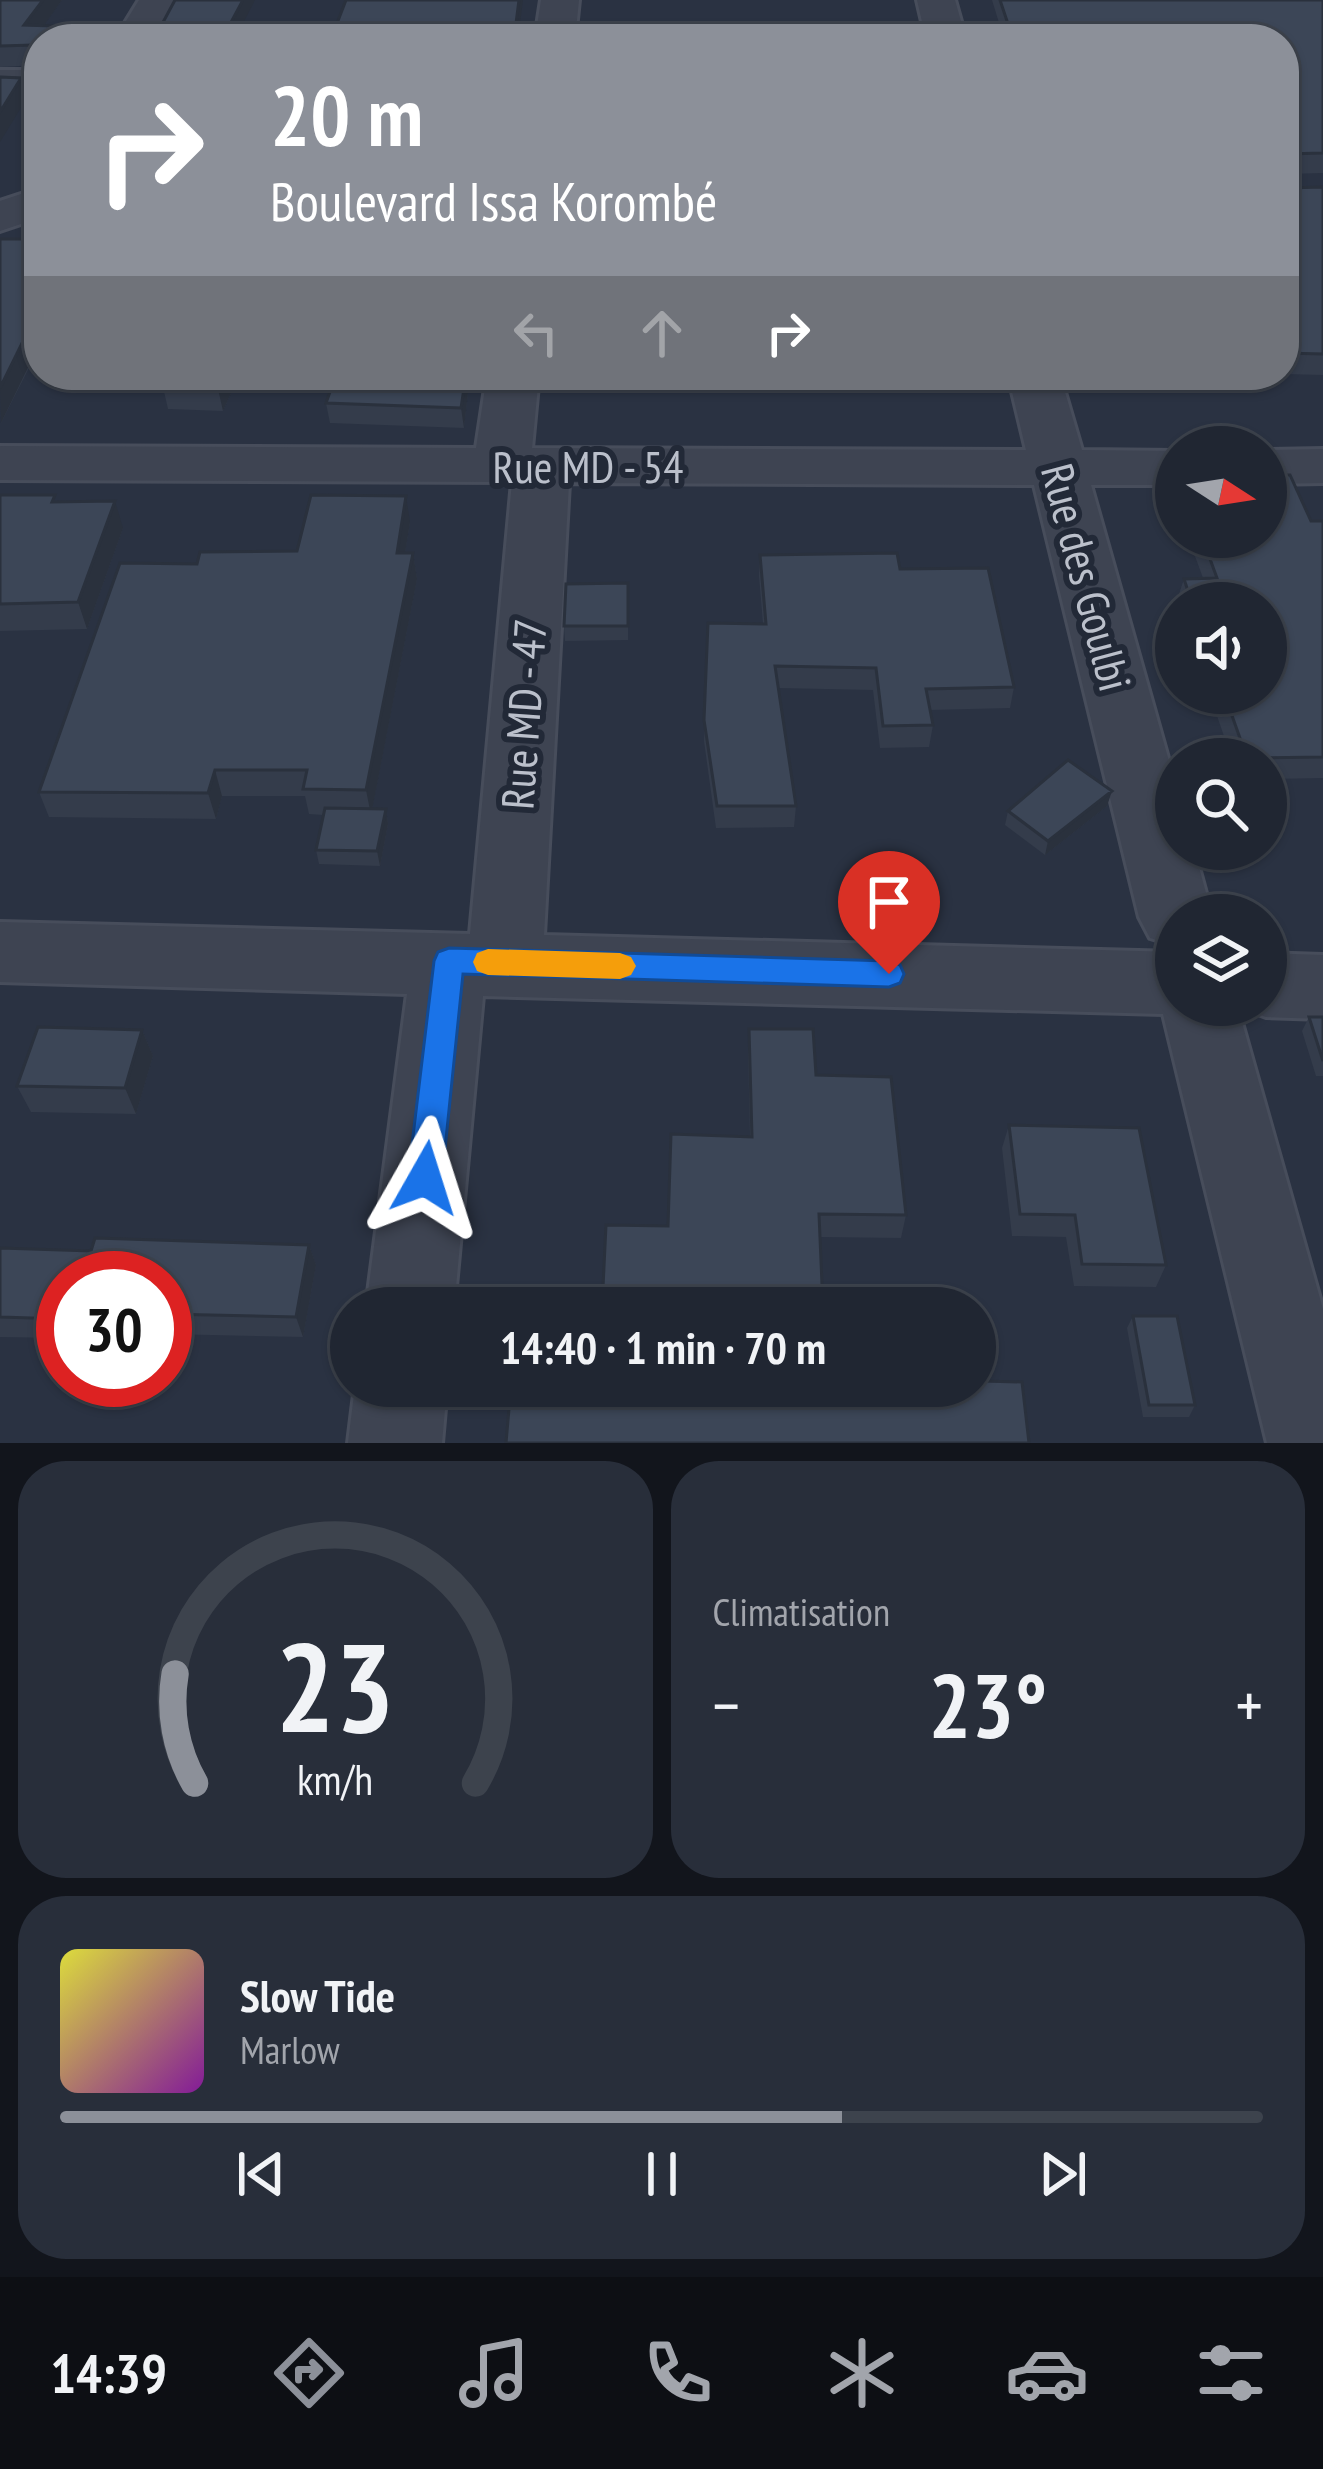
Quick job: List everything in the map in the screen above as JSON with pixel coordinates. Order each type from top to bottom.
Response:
[{"type":"street","name":"Rue MD - 47","points":[[414,1287],[477,962],[522,466],[514,390]]},
{"type":"street","name":"Rue des Goulbi","points":[[1038,390],[1170,894]]},
{"type":"street","name":"Rue MD - 54","points":[[0,463],[1155,468]]},
{"type":"street","points":[[1287,467],[1323,466]]},
{"type":"street","points":[[0,952],[1155,982]]},
{"type":"street","points":[[1287,986],[1323,987]]},
{"type":"street","points":[[1205,1026],[1315,1443]]},
{"type":"street","points":[[395,1443],[399,1407]]},
{"type":"building","points":[[0,0],[43,0],[24,24],[24,45],[0,46]]},
{"type":"building","points":[[175,0],[243,0],[230,24],[162,24]]},
{"type":"building","points":[[346,0],[519,0],[516,24],[337,24]]},
{"type":"building","points":[[1000,0],[1323,0],[1323,153],[1299,154],[1299,24],[1008,24]]},
{"type":"building","points":[[0,77],[21,78],[0,112]]},
{"type":"building","points":[[1323,187],[1323,354],[1299,353],[1299,188]]},
{"type":"building","points":[[0,239],[24,239],[24,339],[0,388]]},
{"type":"building","points":[[331,390],[464,390],[461,408],[326,403]]},
{"type":"building","points":[[1290,475],[1311,521],[1323,521],[1323,757],[1287,757],[1287,738],[1240,738],[1231,714],[1287,714],[1287,582],[1184,579],[1217,578],[1210,558],[1287,558]]},
{"type":"building","points":[[0,495],[55,495],[52,502],[115,501],[78,602],[0,604]]},
{"type":"building","points":[[311,495],[406,496],[397,553],[413,553],[366,790],[303,789],[307,770],[215,770],[208,793],[39,792],[120,563],[197,564],[200,552],[297,551]]},
{"type":"building","points":[[897,553],[900,569],[988,568],[1014,687],[926,689],[933,725],[883,726],[876,668],[775,666],[796,806],[717,806],[704,720],[708,623],[766,624],[760,555]]},
{"type":"building","points":[[628,583],[628,626],[564,626],[566,584]]},
{"type":"building","points":[[1068,760],[1112,791],[1048,841],[1008,811]]},
{"type":"building","points":[[325,808],[386,809],[377,851],[316,850]]},
{"type":"building","points":[[1309,1017],[1323,1017],[1323,1061]]},
{"type":"building","points":[[38,1027],[142,1030],[125,1088],[17,1086]]},
{"type":"building","points":[[749,1029],[813,1029],[816,1075],[891,1077],[906,1215],[819,1214],[822,1287],[603,1287],[606,1225],[668,1226],[671,1134],[752,1137]]},
{"type":"building","points":[[1009,1125],[1139,1128],[1166,1265],[1082,1264],[1075,1215],[1020,1214]]},
{"type":"building","points":[[95,1238],[309,1245],[296,1317],[192,1315],[192,1251],[91,1251]]},
{"type":"building","points":[[0,1248],[91,1251],[36,1251],[36,1318],[0,1317]]},
{"type":"building","points":[[1133,1316],[1177,1316],[1195,1405],[1149,1405]]},
{"type":"building","points":[[996,1381],[1022,1382],[1029,1443],[506,1443],[509,1407],[996,1407]]},
{"type":"slow traffic","points":[[488,962],[620,966]]},
{"type":"route","points":[[425,1178],[449,961],[889,974]]}]
